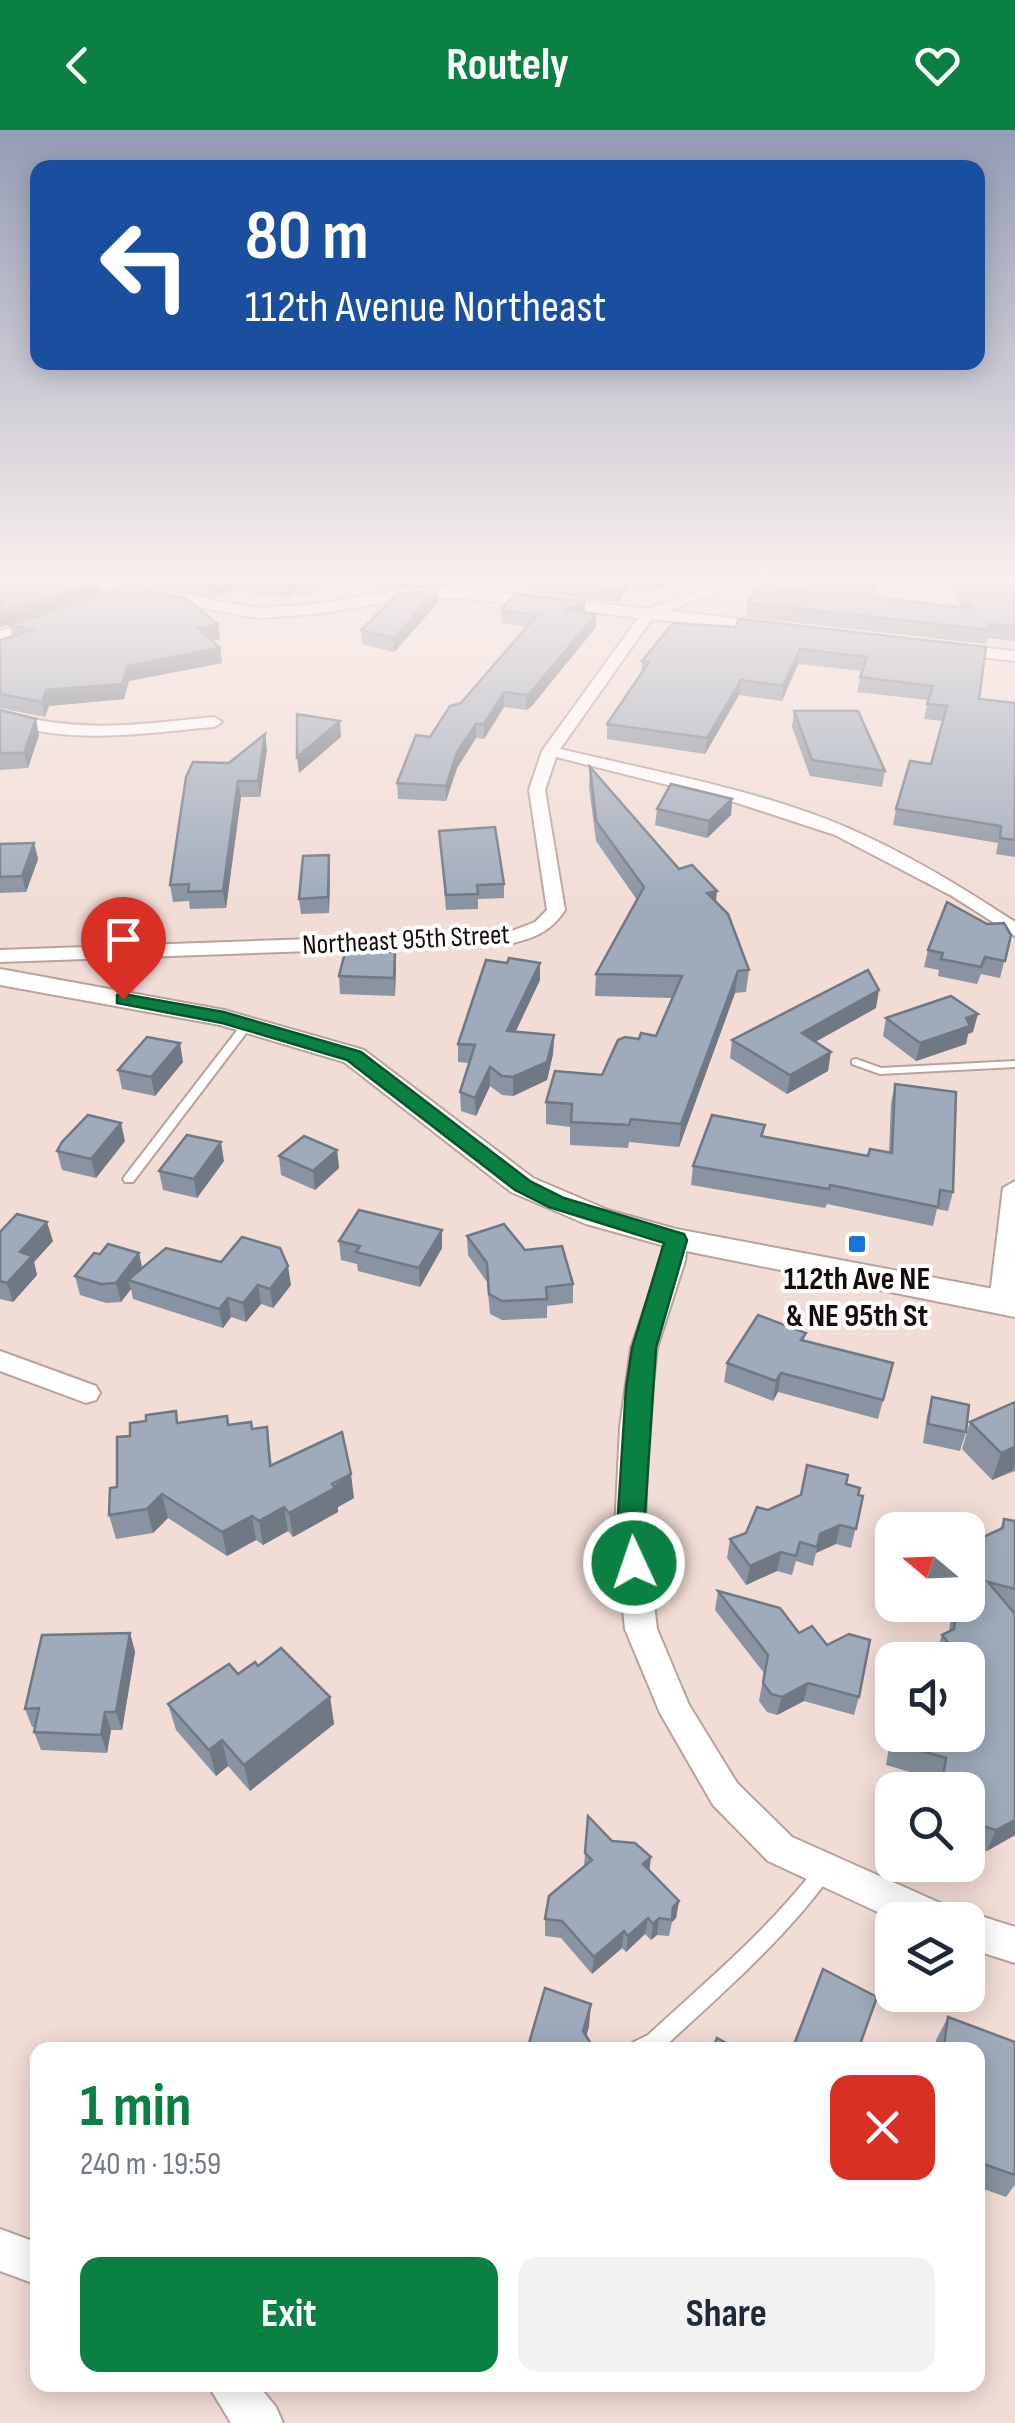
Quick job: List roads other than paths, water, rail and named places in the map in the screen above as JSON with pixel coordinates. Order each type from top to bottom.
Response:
[{"type":"street","name":"Northeast 95th Street","points":[[0,956],[510,938],[535,932],[549,923],[556,910],[537,790],[550,751],[595,689]]},
{"type":"street","points":[[0,716],[18,724],[69,730],[214,722]]},
{"type":"street","points":[[550,751],[792,813],[841,831],[1010,922]]},
{"type":"street","points":[[0,977],[224,1018],[354,1056],[522,1186],[570,1207],[676,1240],[1008,1304],[1015,1188]]},
{"type":"street","points":[[676,1240],[644,1348],[634,1426],[630,1530],[641,1629],[676,1713],[724,1794],[780,1848],[896,1902]]},
{"type":"street","points":[[0,1361],[86,1393]]},
{"type":"street","points":[[985,1935],[1015,1945]]},
{"type":"street","points":[[0,2250],[30,2261]]},
{"type":"street","points":[[236,2392],[260,2423]]},
{"type":"lane","points":[[129,1180],[246,1026]]},
{"type":"lane","points":[[856,1062],[880,1071],[1015,1064]]},
{"type":"lane","points":[[655,2042],[771,1934],[800,1904],[824,1870]]},
{"type":"place","name":"112th Ave NE & NE 95th St","points":[[857,1244]]}]
